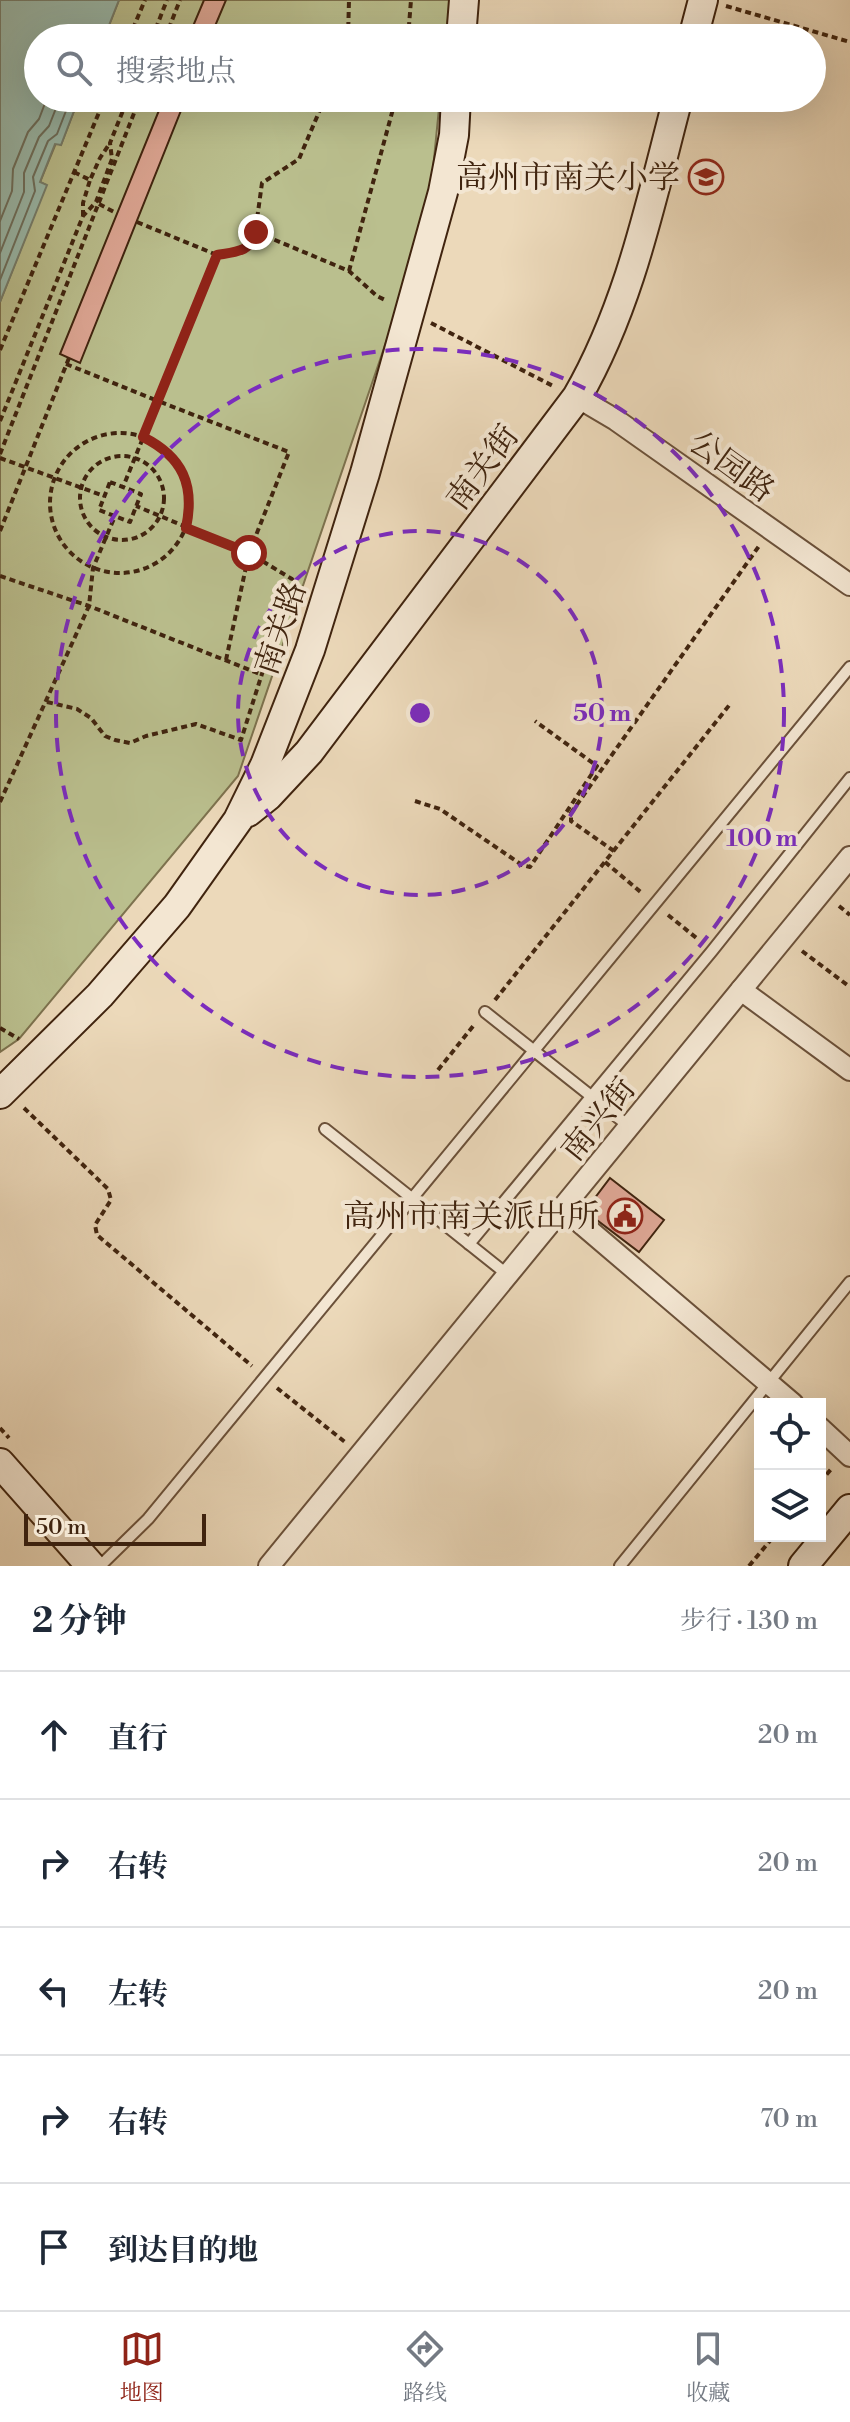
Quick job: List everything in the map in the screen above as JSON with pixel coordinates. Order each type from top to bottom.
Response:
[{"type":"street","points":[[462,24],[464,0]]},
{"type":"street","points":[[700,24],[711,2]]},
{"type":"street","name":"南关路","points":[[3,1092],[100,995],[177,906],[238,820],[282,725],[310,650],[365,473],[443,192],[455,112]]},
{"type":"street","name":"南关街","points":[[238,820],[268,796],[309,752],[577,397],[599,360],[626,289],[674,112]]},
{"type":"street","name":"公园路","points":[[577,397],[653,446],[769,531],[850,585]]},
{"type":"street","name":"南兴街","points":[[269,1566],[850,857]]},
{"type":"street","points":[[741,990],[850,1070]]},
{"type":"street","points":[[563,1208],[786,1398]]},
{"type":"street","points":[[826,1434],[850,1456]]},
{"type":"street","points":[[0,1463],[91,1566]]},
{"type":"street","points":[[803,1566],[850,1509]]},
{"type":"lane","points":[[100,1566],[148,1519],[850,667]]},
{"type":"lane","points":[[469,1244],[712,951],[850,778]]},
{"type":"lane","points":[[485,1012],[630,1127]]},
{"type":"lane","points":[[325,1129],[509,1276]]},
{"type":"lane","points":[[620,1566],[850,1282]]},
{"type":"path","points":[[135,24],[145,0]]},
{"type":"path","points":[[158,24],[167,0]]},
{"type":"path","points":[[171,24],[180,0]]},
{"type":"path","points":[[348,24],[349,0]]},
{"type":"path","points":[[409,24],[411,0]]},
{"type":"path","points":[[711,2],[787,24]]},
{"type":"path","points":[[826,35],[850,42]]},
{"type":"path","points":[[0,350],[99,112]]},
{"type":"path","points":[[83,216],[83,203],[90,180],[122,112]]},
{"type":"path","points":[[104,496],[24,468],[0,456],[135,112]]},
{"type":"path","points":[[137,222],[217,255],[245,249],[254,241],[262,183],[299,159],[319,112]]},
{"type":"path","points":[[349,271],[392,112]]},
{"type":"path","points":[[0,421],[83,216],[96,202],[112,159],[110,143]]},
{"type":"path","points":[[74,172],[90,180]]},
{"type":"path","points":[[99,204],[116,213]]},
{"type":"path","points":[[123,487],[217,255]]},
{"type":"path","points":[[0,531],[69,358]]},
{"type":"path","points":[[66,364],[289,452],[249,553],[226,660]]},
{"type":"path","points":[[116,434],[143,437],[174,458],[184,474],[190,510],[186,528],[174,547],[158,562],[137,571],[115,573],[93,568],[75,557],[61,542],[52,523],[50,502],[53,476],[73,450],[88,440],[116,434]]},
{"type":"path","points":[[113,457],[134,458],[154,471],[161,482],[164,493],[160,517],[143,535],[131,539],[106,537],[87,522],[82,511],[82,487],[86,476],[102,461],[113,457]]},
{"type":"path","points":[[110,482],[123,487],[141,494],[130,522],[99,510],[110,482]]},
{"type":"path","points":[[47,702],[77,709],[91,718],[105,736],[130,743],[196,724],[241,740],[292,579],[249,553],[136,506]]},
{"type":"path","points":[[0,802],[89,606],[93,568],[115,516]]},
{"type":"path","points":[[570,819],[571,813],[769,531]]},
{"type":"path","points":[[0,576],[89,606],[260,674]]},
{"type":"path","points":[[438,1070],[731,703]]},
{"type":"path","points":[[415,801],[440,809],[526,867],[533,864],[597,766],[535,721]]},
{"type":"path","points":[[563,815],[614,851]]},
{"type":"path","points":[[605,862],[712,951]]},
{"type":"path","points":[[785,937],[850,987]]},
{"type":"path","points":[[3,1092],[108,1189],[111,1200],[95,1225],[97,1235],[361,1455]]},
{"type":"path","points":[[749,1566],[769,1542]]},
{"type":"green space","points":[[119,0],[450,0],[447,24],[110,24]]},
{"type":"green space","points":[[74,112],[439,112],[432,179],[398,307],[238,776],[19,1039],[0,1052],[0,302],[46,185],[40,182],[56,143],[61,145]]},
{"type":"water","points":[[0,0],[119,0],[110,24],[24,24],[24,112],[74,112],[61,145],[55,144],[40,182],[47,185],[0,302]]},
{"type":"building","points":[[204,0],[226,0],[216,24],[194,24]]},
{"type":"building","points":[[158,112],[180,112],[80,363],[60,354]]},
{"type":"building","name":"高州市南关派出所","points":[[610,1178],[664,1220],[639,1252],[585,1211]]},
{"type":"place","name":"高州市南关小学","points":[[706,177]]},
{"type":"place","name":"高州市南关派出所","points":[[625,1216]]},
{"type":"route","points":[[249,553],[186,528],[190,510],[184,474],[174,458],[143,437],[217,255],[245,249],[254,241],[256,232]]}]
